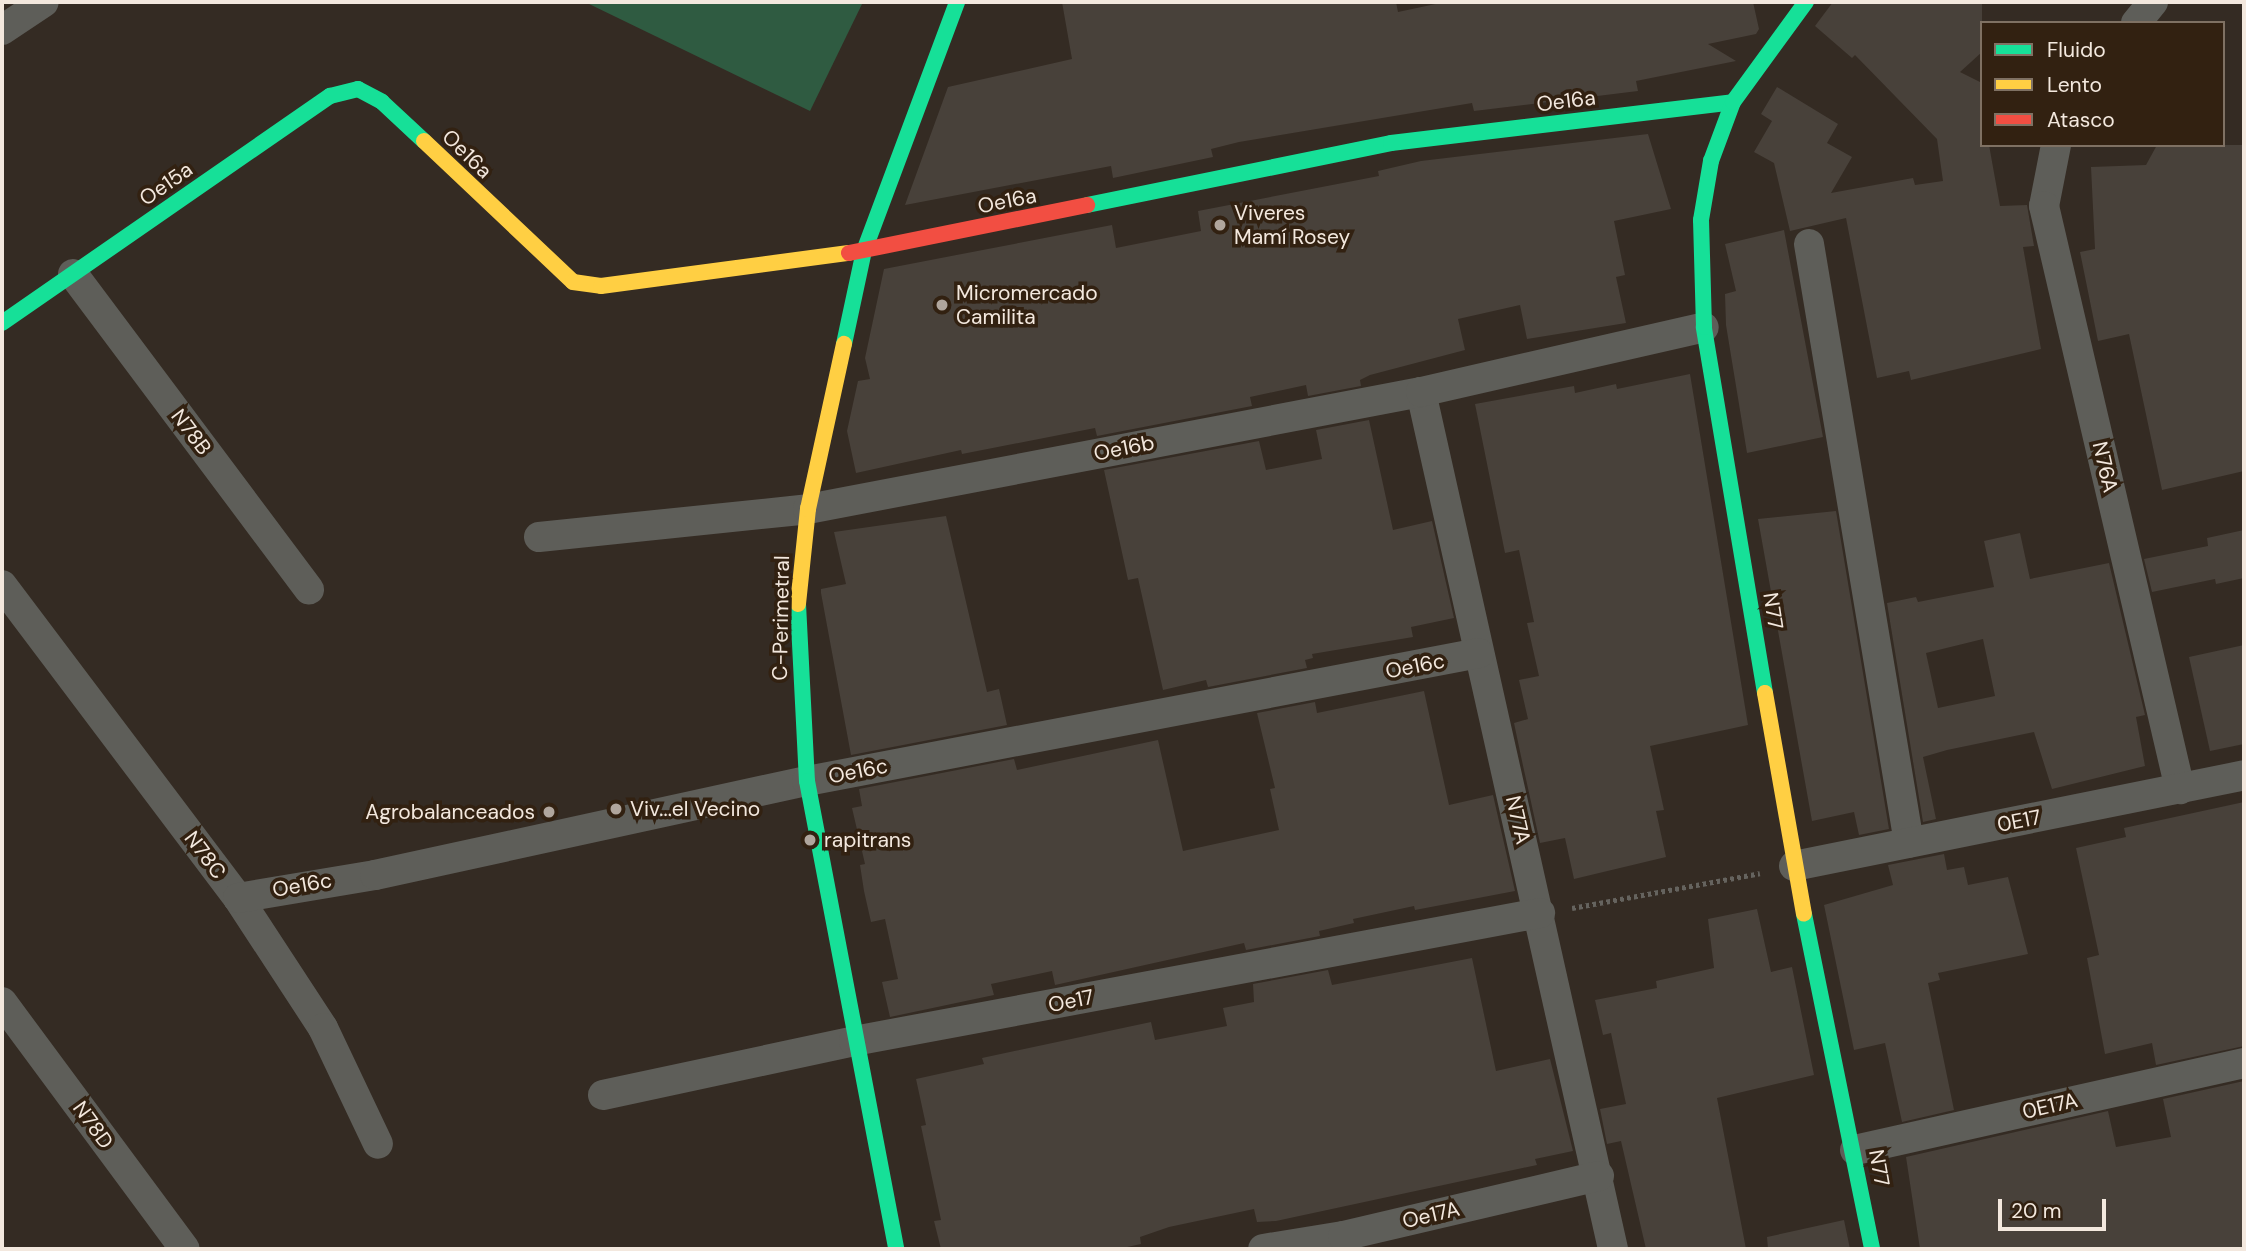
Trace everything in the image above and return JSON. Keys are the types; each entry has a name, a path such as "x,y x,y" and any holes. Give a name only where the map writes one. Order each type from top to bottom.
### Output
{"street":[{"path":"2,30 44,2"},
{"name":"C-Perimetral","path":"896,1249 854,1041 807,781 798,600 808,509 864,251 957,2"},
{"name":"N77","path":"1806,2 1733,102 1710,161 1701,220 1704,327 1794,866 1855,1150 1872,1249"},
{"path":"2138,21 2153,2"},
{"name":"Oe16a","path":"358,89 382,102 573,282 601,286 864,251 1391,143 1733,102"},
{"name":"Oe15a","path":"2,323 330,96 358,89"},
{"name":"N76A","path":"2056,147 2044,206 2180,789"},
{"path":"1809,244 1909,843"},
{"name":"N78B","path":"73,274 309,589"},
{"name":"Oe16b","path":"539,537 808,509 1421,392 1704,327"},
{"name":"N77A","path":"1421,392 1540,913 1613,1249"},
{"name":"N78C","path":"2,585 237,898 323,1028 378,1144"},
{"name":"Oe16c","path":"237,898 375,875 807,781 1479,653"},
{"name":"0E17","path":"1794,866 2244,775"},
{"name":"Oe17","path":"603,1095 854,1041 1540,913"},
{"name":"N78D","path":"2,1002 184,1249"},
{"name":"0E17A","path":"1855,1150 2244,1063"},
{"name":"Oe17A","path":"1263,1249 1344,1243 1599,1177"}],"path":[{"path":"1540,913 1794,866"}],"green space":[{"path":"585,2 863,2 810,111"}],"building":[{"path":"1062,2 1396,2 1398,12 1445,2 1753,2 1759,29 1756,34 1708,44 1736,61 1636,81 1638,91 1474,111 1472,103 1239,142 1211,149 1213,157 1113,178 1111,166 905,205 948,87 1072,59"},
{"path":"1833,2 1982,2 1980,54 1960,72 1980,82 1980,147 1989,147 2000,206 2027,205 2034,246 2023,247 2041,349 1911,380 1909,371 1877,378 1846,218 1790,231 1774,163 1754,152 1772,121 1761,114 1777,87 1838,124 1827,143 1852,157 1831,193 1913,178 1915,185 1943,181 1937,139 1855,55 1852,58 1815,26"},
{"path":"1648,134 1671,209 1614,221 1625,275 1616,277 1626,323 1527,339 1520,305 1458,319 1465,350 1370,375 1360,380 1361,386 1308,396 1306,385 1250,397 1252,406 1097,436 1095,428 962,454 961,450 856,473 847,431 858,381 870,379 865,358 884,269 1112,225 1116,248 1201,231 1198,211 1379,176 1378,171 1421,161"},
{"path":"2244,145 2244,471 2162,490 2129,334 2098,341 2080,252 2095,249 2091,167 2146,165 2156,147"},
{"path":"1784,230 1823,437 1747,453 1726,325 1725,294 1736,291 1725,244"},
{"path":"1690,374 1748,725 1650,746 1664,810 1656,811 1666,857 1574,879 1565,838 1540,843 1514,723 1528,719 1519,680 1539,676 1527,623 1534,622 1519,550 1505,553 1475,404 1574,386 1575,393 1616,384 1617,389"},
{"path":"1369,420 1393,530 1432,521 1454,618 1411,627 1413,637 1312,654 1313,658 1305,660 1307,668 1208,687 1206,680 1163,690 1138,578 1128,580 1104,470 1259,441 1266,470 1322,459 1316,430"},
{"path":"1836,511 1889,829 1859,835 1854,812 1812,821 1758,519"},
{"path":"946,516 987,692 999,689 1007,725 851,755 821,593 821,589 846,584 834,532"},
{"path":"2244,530 2244,578 2216,584 2215,579 2152,592 2144,559 2208,546 2207,538"},
{"path":"2020,533 2030,579 2109,563 2145,715 2136,717 2145,766 2052,789 2034,732 1947,750 1923,757 1936,819 1923,822 1887,603 1916,597 1918,602 1994,587 1984,541","holes":["1983,639 1995,696 1938,708 1926,653"]},
{"path":"2244,645 2244,744 2210,751 2189,657"},
{"path":"1424,691 1449,805 1493,795 1515,891 1415,910 1414,906 1353,919 1354,923 1319,931 1320,936 1246,950 1244,943 1055,985 1052,971 991,984 994,995 890,1017 882,982 898,979 885,919 871,922 864,891 860,865 865,864 852,808 862,806 859,789 1014,759 1017,770 1158,740 1183,851 1279,830 1270,789 1275,788 1257,713 1315,702 1317,713"},
{"path":"2244,802 2244,1046 2156,1065 2152,1043 2105,1054 2087,958 2099,955 2076,848 2126,837 2124,828"},
{"path":"1944,854 1947,870 1964,867 1968,885 2008,877 2028,954 1938,973 1940,980 1928,983 1954,1110 1902,1122 1885,1043 1854,1050 1824,905 1893,885 1888,865"},
{"path":"1757,909 1771,972 1792,967 1814,1075 1717,1098 1746,1249 1646,1249 1621,1141 1607,1144 1600,1109 1626,1104 1611,1033 1603,1035 1595,1000 1657,988 1656,981 1714,968 1708,919"},
{"path":"1472,958 1496,1071 1550,1059 1573,1151 1535,1159 1537,1165 1276,1221 1257,1222 1254,1209 1169,1227 1140,1237 1141,1244 1118,1249 941,1249 934,1221 941,1220 921,1126 926,1125 916,1079 984,1064 982,1058 1151,1022 1155,1040 1227,1026 1223,1008 1254,1002 1253,984 1328,970 1332,985"},
{"path":"2244,1081 2244,1249 1920,1249 1906,1157 2108,1111 2116,1147 2171,1137 2163,1099"},
{"path":"1844,1220 1850,1249 1768,1249 1767,1237"}],"traffic: fast":[{"path":"844,344 864,251 957,2"},
{"path":"1765,693 1704,327 1701,220 1711,161 1733,102 1806,2"},
{"path":"2,323 330,96 358,89 382,102 424,141"},
{"path":"1087,205 1391,143 1733,102"},
{"path":"798,604 807,781 896,1249"},
{"path":"1804,914 1872,1249"}],"traffic: slow":[{"path":"424,141 573,282 601,286 849,253"},
{"path":"798,604 808,509 844,344"},
{"path":"1765,693 1804,914"}],"traffic: jam":[{"path":"849,253 1087,205"}],"place":[{"name":"Viveres Mamí Rosey","path":"1220,225"},
{"name":"Micromercado Camilita","path":"942,305"},
{"name":"Viv...el Vecino","path":"616,809"},
{"name":"Agrobalanceados","path":"549,812"},
{"name":"rapitrans","path":"810,840"}]}
